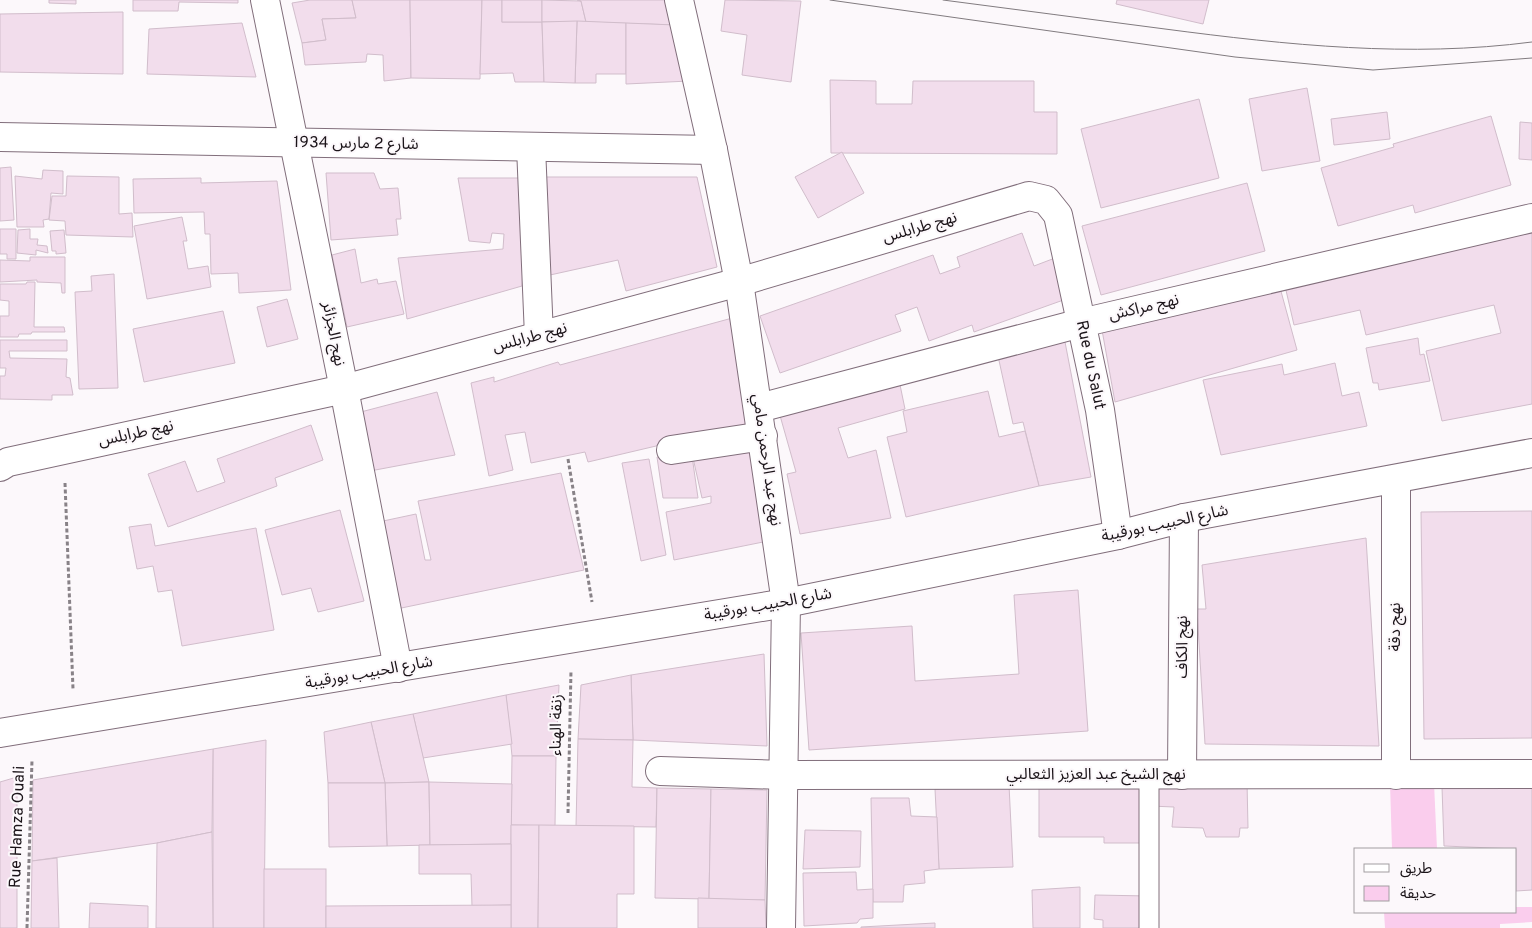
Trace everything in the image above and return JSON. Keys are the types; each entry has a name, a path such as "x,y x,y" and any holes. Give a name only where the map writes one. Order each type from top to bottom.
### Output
{"street":[{"name":"نهج الجزائر","path":"264,0 344,389 398,668"},
{"name":"نهج عبد الرحمن مامي","path":"678,0 713,150 739,282 759,408 786,603 781,928"},
{"name":"شارع 2 مارس 1934","path":"0,137 713,150"},
{"path":"531,147 539,336"},
{"name":"نهج طرابلس","path":"3,463 344,389 739,282 1029,196 1046,200"},
{"name":"Rue du Salut","path":"1046,200 1058,215 1100,410 1118,535"},
{"name":"نهج مراكش","path":"759,408 1081,323 1532,218"},
{"path":"671,450 763,436"},
{"name":"شارع الحبيب بورقيبة","path":"0,734 74,720 786,603 1118,535 1184,518 1396,480 1532,453"},
{"name":"نهج دقة","path":"1396,480 1396,775"},
{"name":"نهج الكاف","path":"1182,775 1184,518"},
{"name":"نهج الشيخ عبد العزيز الثعالبي","path":"660,771 783,775 1532,774"}],"lane":[{"path":"1149,775 1150,928"}],"path":[{"path":"63,450 74,720"},
{"name":"زنقة الهناء","path":"568,459 585,635 568,813"},
{"name":"Rue Hamza Ouali","path":"27,928 33,727"}],"green space":[{"path":"1390,783 1434,783 1437,848 1392,848"},
{"path":"1517,907 1532,907 1532,922 1500,924 1500,928 1385,928 1384,913 1517,913"}],"building":[{"path":"49,0 76,0 76,4 49,3"},
{"path":"133,0 238,0 238,3 179,2 178,11 133,11"},
{"path":"310,0 352,0 356,18 322,19 326,40 302,43 292,3"},
{"path":"352,0 410,0 411,78 384,81 383,55 367,54 366,62 305,65 302,43 326,40 322,19 356,18"},
{"path":"410,0 482,0 480,79 411,78"},
{"path":"482,0 502,0 502,22 542,22 544,82 515,82 513,73 480,74"},
{"path":"502,0 542,0 542,22 502,22"},
{"path":"542,0 581,1 586,22 542,22"},
{"path":"577,0 668,0 675,25 586,22 581,1"},
{"path":"725,0 801,1 791,82 742,75 747,35 721,31"},
{"path":"1117,0 1209,0 1203,24 1116,4"},
{"path":"123,12 123,74 0,72 0,14"},
{"path":"577,21 626,23 626,74 596,74 596,83 575,83"},
{"path":"577,21 575,83 544,82 542,22"},
{"path":"242,23 256,77 147,74 149,29"},
{"path":"626,23 675,25 689,81 626,84"},
{"path":"830,80 876,81 876,104 912,104 913,81 1034,81 1034,112 1057,112 1057,154 831,153"},
{"path":"1307,88 1320,161 1262,171 1249,99"},
{"path":"1199,99 1219,178 1101,208 1081,129"},
{"path":"1387,112 1390,139 1334,145 1331,119"},
{"path":"1491,116 1511,185 1415,213 1413,205 1338,226 1321,168 1394,147 1393,144"},
{"path":"1520,122 1532,123 1532,160 1519,159"},
{"path":"842,152 864,193 818,218 795,177"},
{"path":"11,167 14,220 0,221 0,168"},
{"path":"43,170 63,171 63,194 51,193 49,219 43,220 44,227 17,227 15,176 42,179"},
{"path":"326,173 374,173 380,189 398,188 401,219 396,219 398,235 331,240"},
{"path":"67,176 119,177 119,214 132,213 133,237 66,235 65,221 49,220 52,196 66,196"},
{"path":"538,177 697,177 717,267 626,291 618,260 541,277"},
{"path":"201,178 201,183 277,181 291,290 239,293 238,273 211,274 210,234 205,234 204,212 134,213 133,179"},
{"path":"458,178 528,178 522,286 407,319 398,258 503,249 504,234 492,233 490,243 469,241"},
{"path":"1247,183 1265,251 1101,295 1082,226"},
{"path":"182,217 187,241 183,241 188,269 208,266 211,287 147,299 134,226"},
{"path":"1532,225 1532,404 1442,421 1426,351 1501,333 1494,305 1366,335 1360,310 1294,325 1285,286"},
{"path":"0,229 16,229 16,259 7,259 7,254 0,254"},
{"path":"30,229 30,239 38,239 37,245 47,246 48,253 36,250 36,255 17,253 18,230"},
{"path":"64,230 66,253 56,254 56,251 52,251 50,231"},
{"path":"1022,233 1034,266 1055,258 1069,298 974,332 972,325 929,341 917,307 895,315 901,331 780,373 760,316 933,255 940,274 960,267 957,257"},
{"path":"355,249 361,283 377,279 378,284 396,281 404,314 347,327 332,255"},
{"path":"30,257 65,257 65,293 62,293 61,283 37,282 37,280 0,282 0,260 30,261"},
{"path":"114,274 118,388 79,389 75,292 92,291 91,276"},
{"path":"27,282 35,282 34,327 64,327 65,332 32,332 31,334 19,334 18,337 0,337 0,316 9,316 9,301 0,300 0,284 26,284"},
{"path":"1279,284 1297,350 1115,402 1102,330"},
{"path":"287,299 298,339 267,347 257,307"},
{"path":"223,311 235,363 144,382 133,329"},
{"path":"736,317 754,423 588,462 585,452 531,463 525,432 505,435 513,470 489,476 471,383 494,377 494,382 558,362 560,365"},
{"path":"1418,338 1420,355 1424,354 1430,381 1379,390 1378,383 1373,383 1366,348"},
{"path":"0,340 67,340 67,351 9,351 10,358 67,359 66,377 70,378 73,395 52,395 52,400 0,399 0,376 5,376 6,368 0,368"},
{"path":"1065,342 1091,477 1039,486 1023,422 1013,424 998,356"},
{"path":"1335,363 1342,396 1359,392 1367,426 1221,455 1203,380 1282,364 1284,375"},
{"path":"899,380 905,409 838,428 848,458 876,450 891,518 800,534 787,474 796,472 779,412"},
{"path":"988,391 999,437 1025,431 1039,486 906,517 887,437 907,432 903,411"},
{"path":"437,392 455,455 370,471 357,413"},
{"path":"311,425 323,460 275,478 277,486 168,527 148,474 185,461 197,492 225,482 217,459"},
{"path":"753,437 773,540 674,560 666,512 711,503 711,496 702,498 691,449"},
{"path":"691,449 698,498 663,498 657,457"},
{"path":"649,459 666,555 641,561 622,463"},
{"path":"561,473 584,570 387,611 369,524 416,514 425,560 431,560 418,501"},
{"path":"340,510 364,601 318,612 311,588 282,595 265,530"},
{"path":"1532,511 1532,738 1424,739 1421,512"},
{"path":"151,524 155,546 256,528 274,630 182,646 172,590 158,592 153,566 137,569 129,527"},
{"path":"1366,538 1379,746 1205,744 1197,609 1206,609 1202,565"},
{"path":"1078,590 1088,731 809,750 801,633 912,626 915,681 1019,674 1014,595"},
{"path":"764,654 767,746 633,740 631,675"},
{"path":"631,675 633,740 578,739 581,685"},
{"path":"559,685 556,756 512,756 506,695"},
{"path":"506,695 512,744 423,758 413,714"},
{"path":"413,714 429,782 385,783 371,722"},
{"path":"371,722 385,783 328,783 324,732"},
{"path":"578,739 633,740 632,787 657,788 656,827 576,826"},
{"path":"266,740 264,928 213,928 213,749"},
{"path":"213,749 212,832 157,843 32,861 33,780"},
{"path":"512,756 556,756 555,826 511,825"},
{"path":"17,777 17,928 0,928 0,782"},
{"path":"1152,778 1247,782 1248,828 1240,828 1239,837 1206,837 1203,828 1172,827 1174,807 1150,806"},
{"path":"429,782 430,845 387,846 385,783"},
{"path":"429,782 512,784 511,844 430,845"},
{"path":"328,783 385,783 387,846 329,847"},
{"path":"1009,785 1013,867 939,869 935,789"},
{"path":"1532,786 1532,890 1517,891 1517,848 1444,846 1442,787"},
{"path":"657,788 711,789 709,899 655,898"},
{"path":"1039,788 1145,788 1146,843 1104,843 1104,837 1039,837"},
{"path":"711,789 767,790 765,900 709,899"},
{"path":"871,798 909,798 911,816 937,817 939,869 924,871 925,883 904,885 903,902 873,902"},
{"path":"511,825 539,825 538,928 511,928"},
{"path":"539,825 634,826 634,894 617,894 617,928 538,928"},
{"path":"805,830 861,831 860,867 803,869"},
{"path":"212,832 213,928 156,928 157,843"},
{"path":"511,844 511,905 472,906 471,874 419,874 419,845"},
{"path":"57,858 59,928 31,928 32,861"},
{"path":"264,869 326,869 326,928 264,928"},
{"path":"856,872 857,890 873,889 873,918 860,919 857,923 804,926 803,873"},
{"path":"1080,887 1080,928 1033,928 1032,890"},
{"path":"1095,895 1149,896 1149,928 1103,928 1103,920 1094,919"},
{"path":"698,898 765,900 766,928 698,928"},
{"path":"90,903 148,906 148,928 89,928"},
{"path":"511,905 511,928 326,928 326,906"},
{"path":"935,923 935,928 861,928 861,927"}],"tram line":[{"path":"830,0 1235,57 1373,70 1532,58"},
{"path":"943,0 1211,35 1348,48 1440,49 1532,42"}]}
